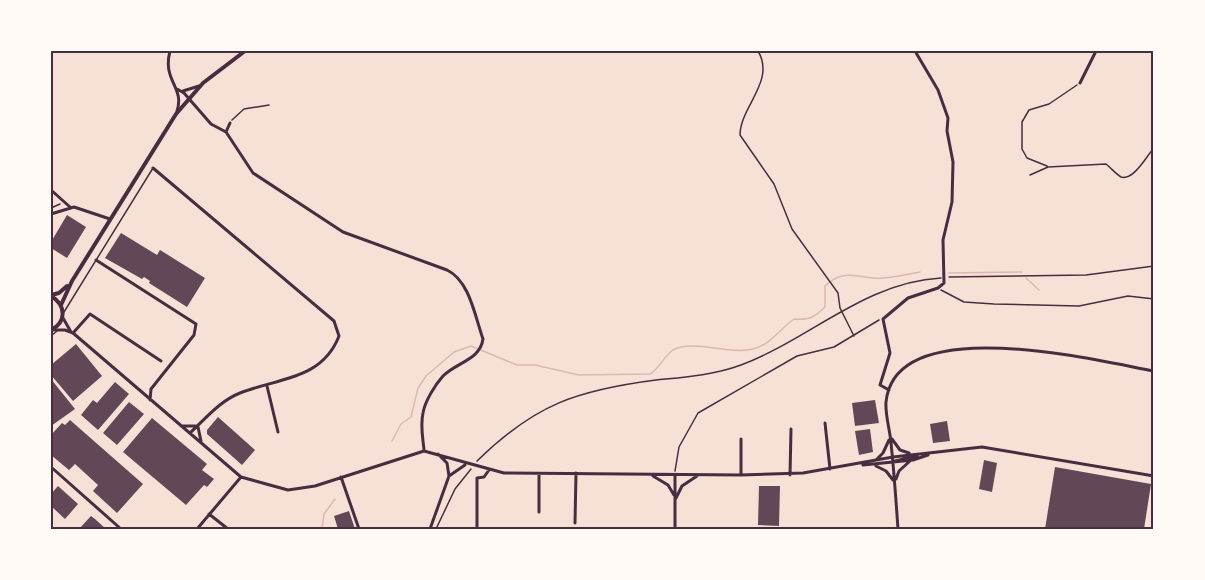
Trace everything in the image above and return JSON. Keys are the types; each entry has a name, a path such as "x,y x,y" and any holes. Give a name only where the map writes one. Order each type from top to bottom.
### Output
{"street":[{"path":"170,51 167,72 177,88 211,124 226,132 253,173 343,232 456,275 471,305 483,339 482,345 478,353 443,376 425,405 422,426 424,450"},
{"path":"245,51 204,83 176,114 72,281 61,305 63,315 73,333 241,477 288,490 315,486 424,450 466,464 504,473 675,475 790,475 859,464 913,460 934,453"},
{"path":"889,390 880,385 890,353 883,319 908,298 938,288 946,277 943,240 952,202 953,162 947,131 948,118 938,90 915,51"},
{"path":"1080,83 1096,51"},
{"path":"180,92 204,83"},
{"path":"176,114 180,103 180,92"},
{"path":"226,132 230,123"},
{"path":"153,168 334,321 338,327 337,343 311,370 267,386 239,393 225,401 190,433"},
{"path":"51,190 69,207"},
{"path":"51,214 69,207 110,219"},
{"path":"96,260 196,324 194,335 151,389 150,400"},
{"path":"61,305 51,296 63,291 72,281"},
{"path":"73,333 90,314 161,361"},
{"path":"52,331 63,315"},
{"path":"52,331 73,333"},
{"path":"898,529 891,436 886,403 889,390 902,368 912,361 926,356 967,349 1027,350 1154,371"},
{"path":"267,386 278,432"},
{"path":"140,391 151,389"},
{"path":"825,423 830,469"},
{"path":"182,426 198,426"},
{"path":"198,426 202,443"},
{"path":"790,475 791,429"},
{"path":"891,436 900,450 914,454"},
{"path":"874,463 883,453 891,436"},
{"path":"741,439 741,475"},
{"path":"865,465 893,457 982,447 1154,476"},
{"path":"430,529 449,476 447,463 437,453"},
{"path":"893,462 923,454"},
{"path":"859,464 889,461 893,457"},
{"path":"894,484 899,471 913,460"},
{"path":"874,463 886,471 894,484"},
{"path":"449,476 466,464"},
{"path":"51,467 121,529"},
{"path":"477,529 477,478 484,477 489,470"},
{"path":"575,523 576,473"},
{"path":"539,474 539,512"},
{"path":"648,474 668,485 675,500"},
{"path":"675,475 675,529"},
{"path":"675,500 682,486 700,475"},
{"path":"197,529 241,477"},
{"path":"341,477 359,529"},
{"path":"209,513 228,529"}],"lane":[{"path":"63,315 153,168"},
{"path":"51,336 59,330"}],"path":[{"path":"758,51 760,55"},
{"path":"762,51 759,91 744,117 740,135 774,184 792,229 838,293 842,312 854,336"},
{"path":"1048,167 1027,158 1022,149 1022,122 1029,110 1049,104 1080,83"},
{"path":"230,123 240,110 269,105"},
{"path":"1030,175 1048,167 1106,164 1120,177 1126,177 1137,169 1154,148"},
{"path":"51,208 66,202"},
{"path":"477,461 503,435 540,410 579,394 611,387 718,373 735,367 881,290 921,279 1086,275 1154,266"},
{"path":"938,288 964,302 994,304 1079,306 1115,297 1154,299"},
{"path":"675,475 679,447 698,413 797,356 834,346 883,319"},
{"path":"436,529 446,505 468,473"}],"building":[{"path":"67,215 86,227 67,258 51,248 51,242"},
{"path":"121,233 157,255 160,250 205,278 187,307 149,283 150,281 144,277 142,279 105,258"},
{"path":"76,344 102,376 73,401 51,375 51,365"},
{"path":"51,379 75,409 51,426"},
{"path":"115,382 129,394 98,430 81,415 93,400 97,403"},
{"path":"875,400 879,423 855,426 852,403"},
{"path":"129,402 144,414 117,445 103,433"},
{"path":"218,417 255,450 242,465 207,434 207,430"},
{"path":"152,418 207,464 202,470 214,479 207,487 204,485 186,505 123,452"},
{"path":"70,420 143,484 117,513 93,491 98,485 75,464 69,470 51,455 51,435 62,423 65,425"},
{"path":"947,421 950,441 933,443 930,424"},
{"path":"870,429 873,452 859,455 855,431"},
{"path":"984,460 997,463 992,492 979,489"},
{"path":"1055,467 1151,484 1144,529 1045,529"},
{"path":"58,486 78,504 65,519 51,506 51,494"},
{"path":"759,486 780,486 779,526 758,525"},
{"path":"349,511 355,529 338,529 334,516"},
{"path":"91,516 95,519 106,529 79,529"}],"waterway":[{"path":"392,441 401,424 411,417 418,388 426,376 454,352 471,346 517,365 535,365 579,375 650,374 673,350 681,347 701,346 733,350 759,347 794,319 811,318 821,311 825,307 825,286 842,276 884,278 920,272"},
{"path":"949,273 1022,272"},
{"path":"1026,278 1039,290"},
{"path":"322,529 324,514 335,499"}]}
